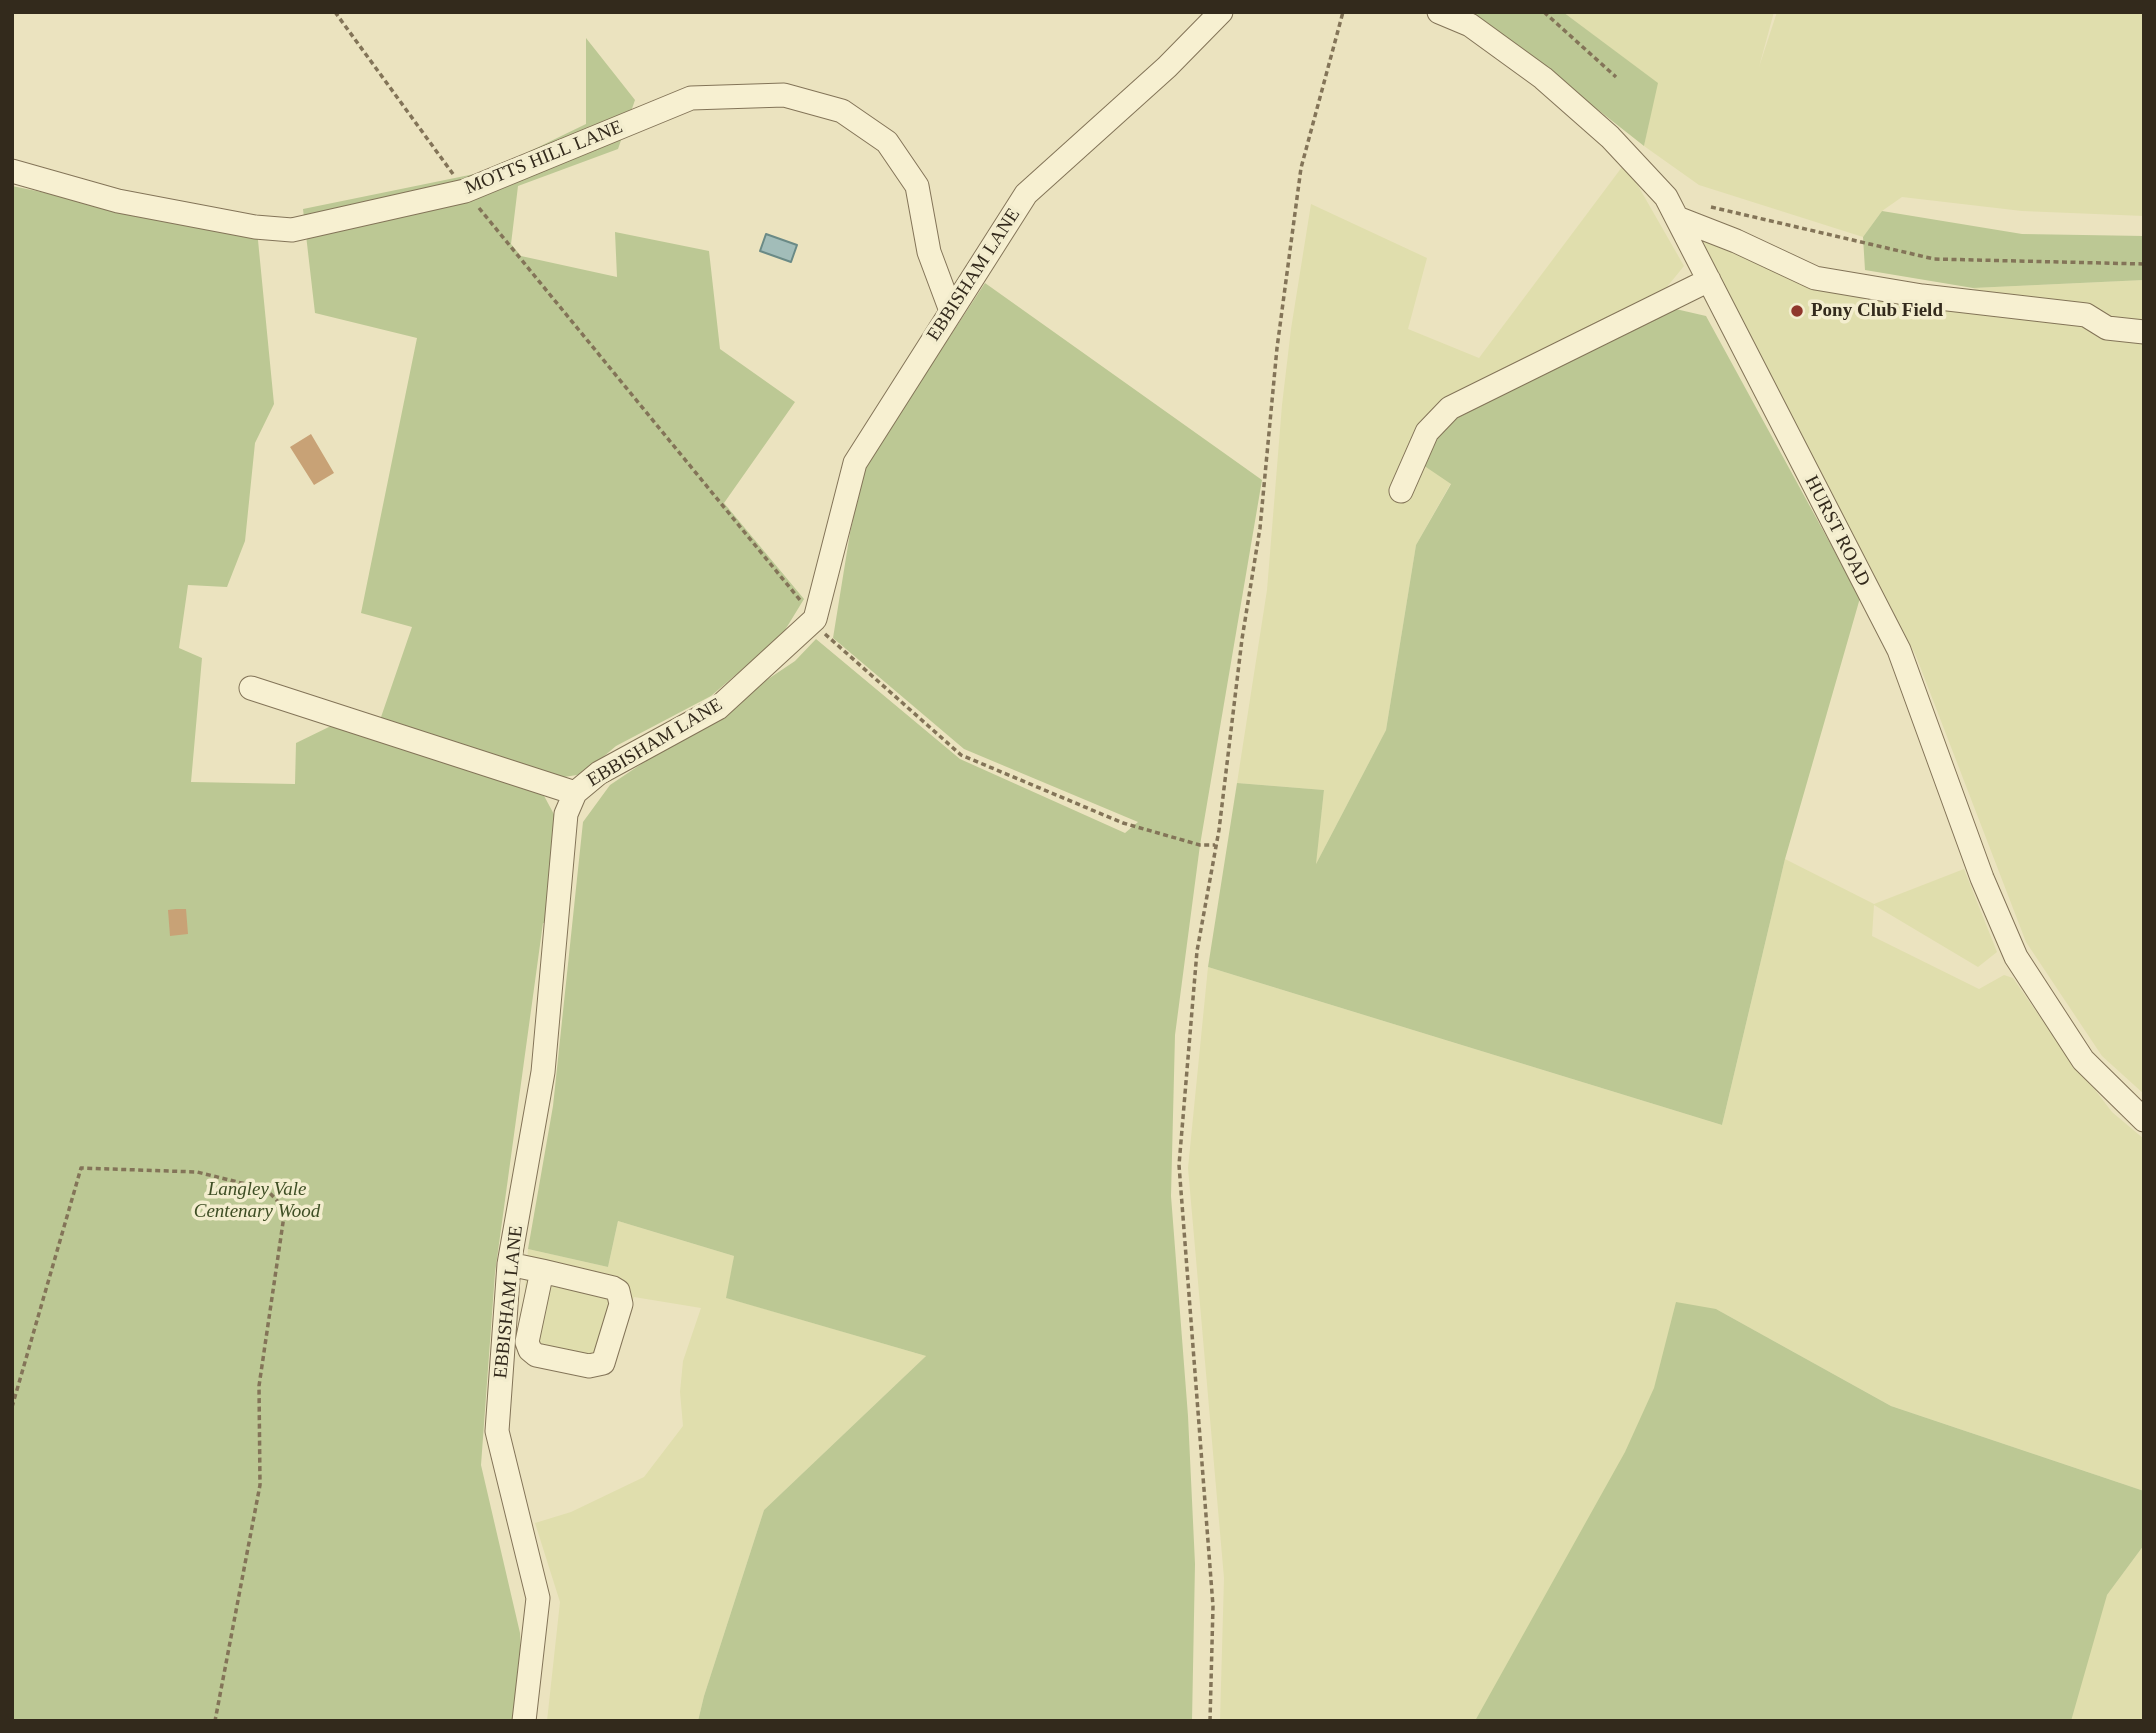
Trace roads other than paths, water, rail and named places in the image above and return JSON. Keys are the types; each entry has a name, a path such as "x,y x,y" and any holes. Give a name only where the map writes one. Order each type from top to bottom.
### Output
{"street":[{"name":"EBBISHAM LANE","path":"524,1721 538,1598 497,1430 509,1264 543,1072 566,814 575,793 599,773 718,708 816,619 855,463 1026,194 1167,66 1221,12"},
{"name":"HURST ROAD","path":"1439,12 1470,24 1543,78 1610,137 1666,197 1899,650 1982,877 2016,957 2083,1060 2144,1119"},
{"name":"MOTTS HILL LANE","path":"12,171 118,201 255,227 292,230 465,191 691,98 783,95 842,111 887,142 916,186 929,252 951,311"},
{"path":"1677,218 1736,241 1815,278 1922,296 2087,315 2106,328 2144,332"},
{"path":"1401,491 1427,432 1450,408 1709,280"},
{"path":"251,688 575,793"},
{"path":"509,1264 542,1271 613,1288 618,1292 621,1304 603,1363 589,1366 536,1354 530,1350 527,1342 542,1271"}],"water":[{"path":"766,234 797,245 791,262 760,251"}],"place":[{"name":"Pony Club Field","path":"1797,311"}],"park label":[{"name":"Langley Vale Centenary Wood","path":"257,1201"}]}
